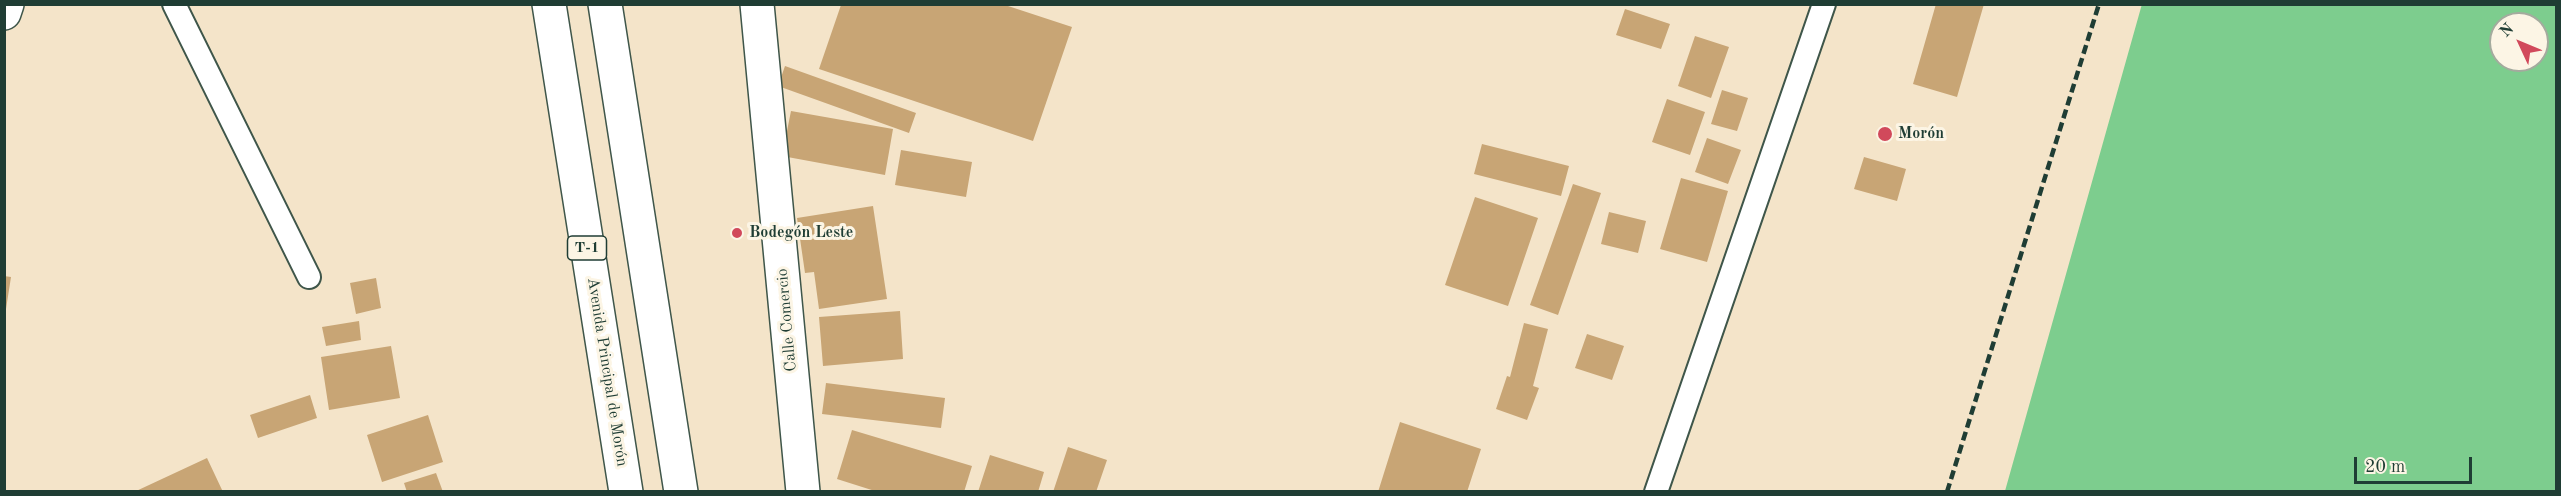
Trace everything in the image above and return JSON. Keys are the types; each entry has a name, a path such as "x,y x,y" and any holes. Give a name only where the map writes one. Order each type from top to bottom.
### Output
{"main road":[{"path":"4,13 7,4"},
{"name":"Avenida Principal de Morón","path":"549,4 626,492"},
{"path":"605,4 681,492"},
{"name":"Calle Comercio","path":"757,4 803,492"}],"lane":[{"path":"174,4 309,277"},
{"path":"1656,492 1824,4"}],"green space":[{"path":"2142,4 2556,5 2556,491 2005,491"}],"building":[{"path":"1936,4 1984,4 1957,97 1913,84"},
{"path":"841,5 1005,5 1072,27 1033,141 819,69"},
{"path":"1625,9 1670,24 1661,49 1616,35"},
{"path":"1695,36 1729,47 1711,98 1678,86"},
{"path":"785,66 916,113 909,133 778,86"},
{"path":"1722,90 1748,98 1737,131 1711,124"},
{"path":"1667,99 1705,112 1690,155 1652,142"},
{"path":"791,111 893,129 885,175 782,156"},
{"path":"1707,138 1741,150 1728,184 1695,172"},
{"path":"1482,144 1569,166 1561,196 1474,174"},
{"path":"901,150 972,162 966,197 895,185"},
{"path":"1864,157 1906,169 1897,201 1854,189"},
{"path":"1681,178 1728,191 1707,262 1660,249"},
{"path":"1573,184 1601,193 1558,315 1530,305"},
{"path":"1475,197 1538,218 1508,306 1445,285"},
{"path":"873,206 887,299 819,309 814,272 805,273 797,218"},
{"path":"1609,212 1646,221 1638,253 1601,244"},
{"path":"4,276 11,277 6,309 4,309"},
{"path":"376,278 381,308 356,314 350,283"},
{"path":"900,311 903,359 823,366 819,317"},
{"path":"359,321 361,340 326,346 322,327"},
{"path":"1524,323 1548,329 1533,386 1539,388 1527,420 1496,409 1507,376 1510,377"},
{"path":"1587,334 1624,346 1612,380 1575,368"},
{"path":"391,346 400,398 329,410 321,357"},
{"path":"826,383 945,398 941,428 822,414"},
{"path":"310,395 317,418 258,438 250,415"},
{"path":"428,415 443,462 382,482 367,435"},
{"path":"1400,422 1481,449 1467,492 1378,492"},
{"path":"852,430 972,466 964,492 878,492 837,479"},
{"path":"1068,447 1107,460 1096,492 1053,492"},
{"path":"990,455 1044,472 1038,492 978,492"},
{"path":"207,458 223,492 134,492"},
{"path":"436,473 443,492 407,492 404,483"}],"railway":[{"path":"1947,492 2099,4"}],"place":[{"name":"Morón","path":"1885,134"},
{"name":"Bodegón Leste","path":"737,233"}]}
